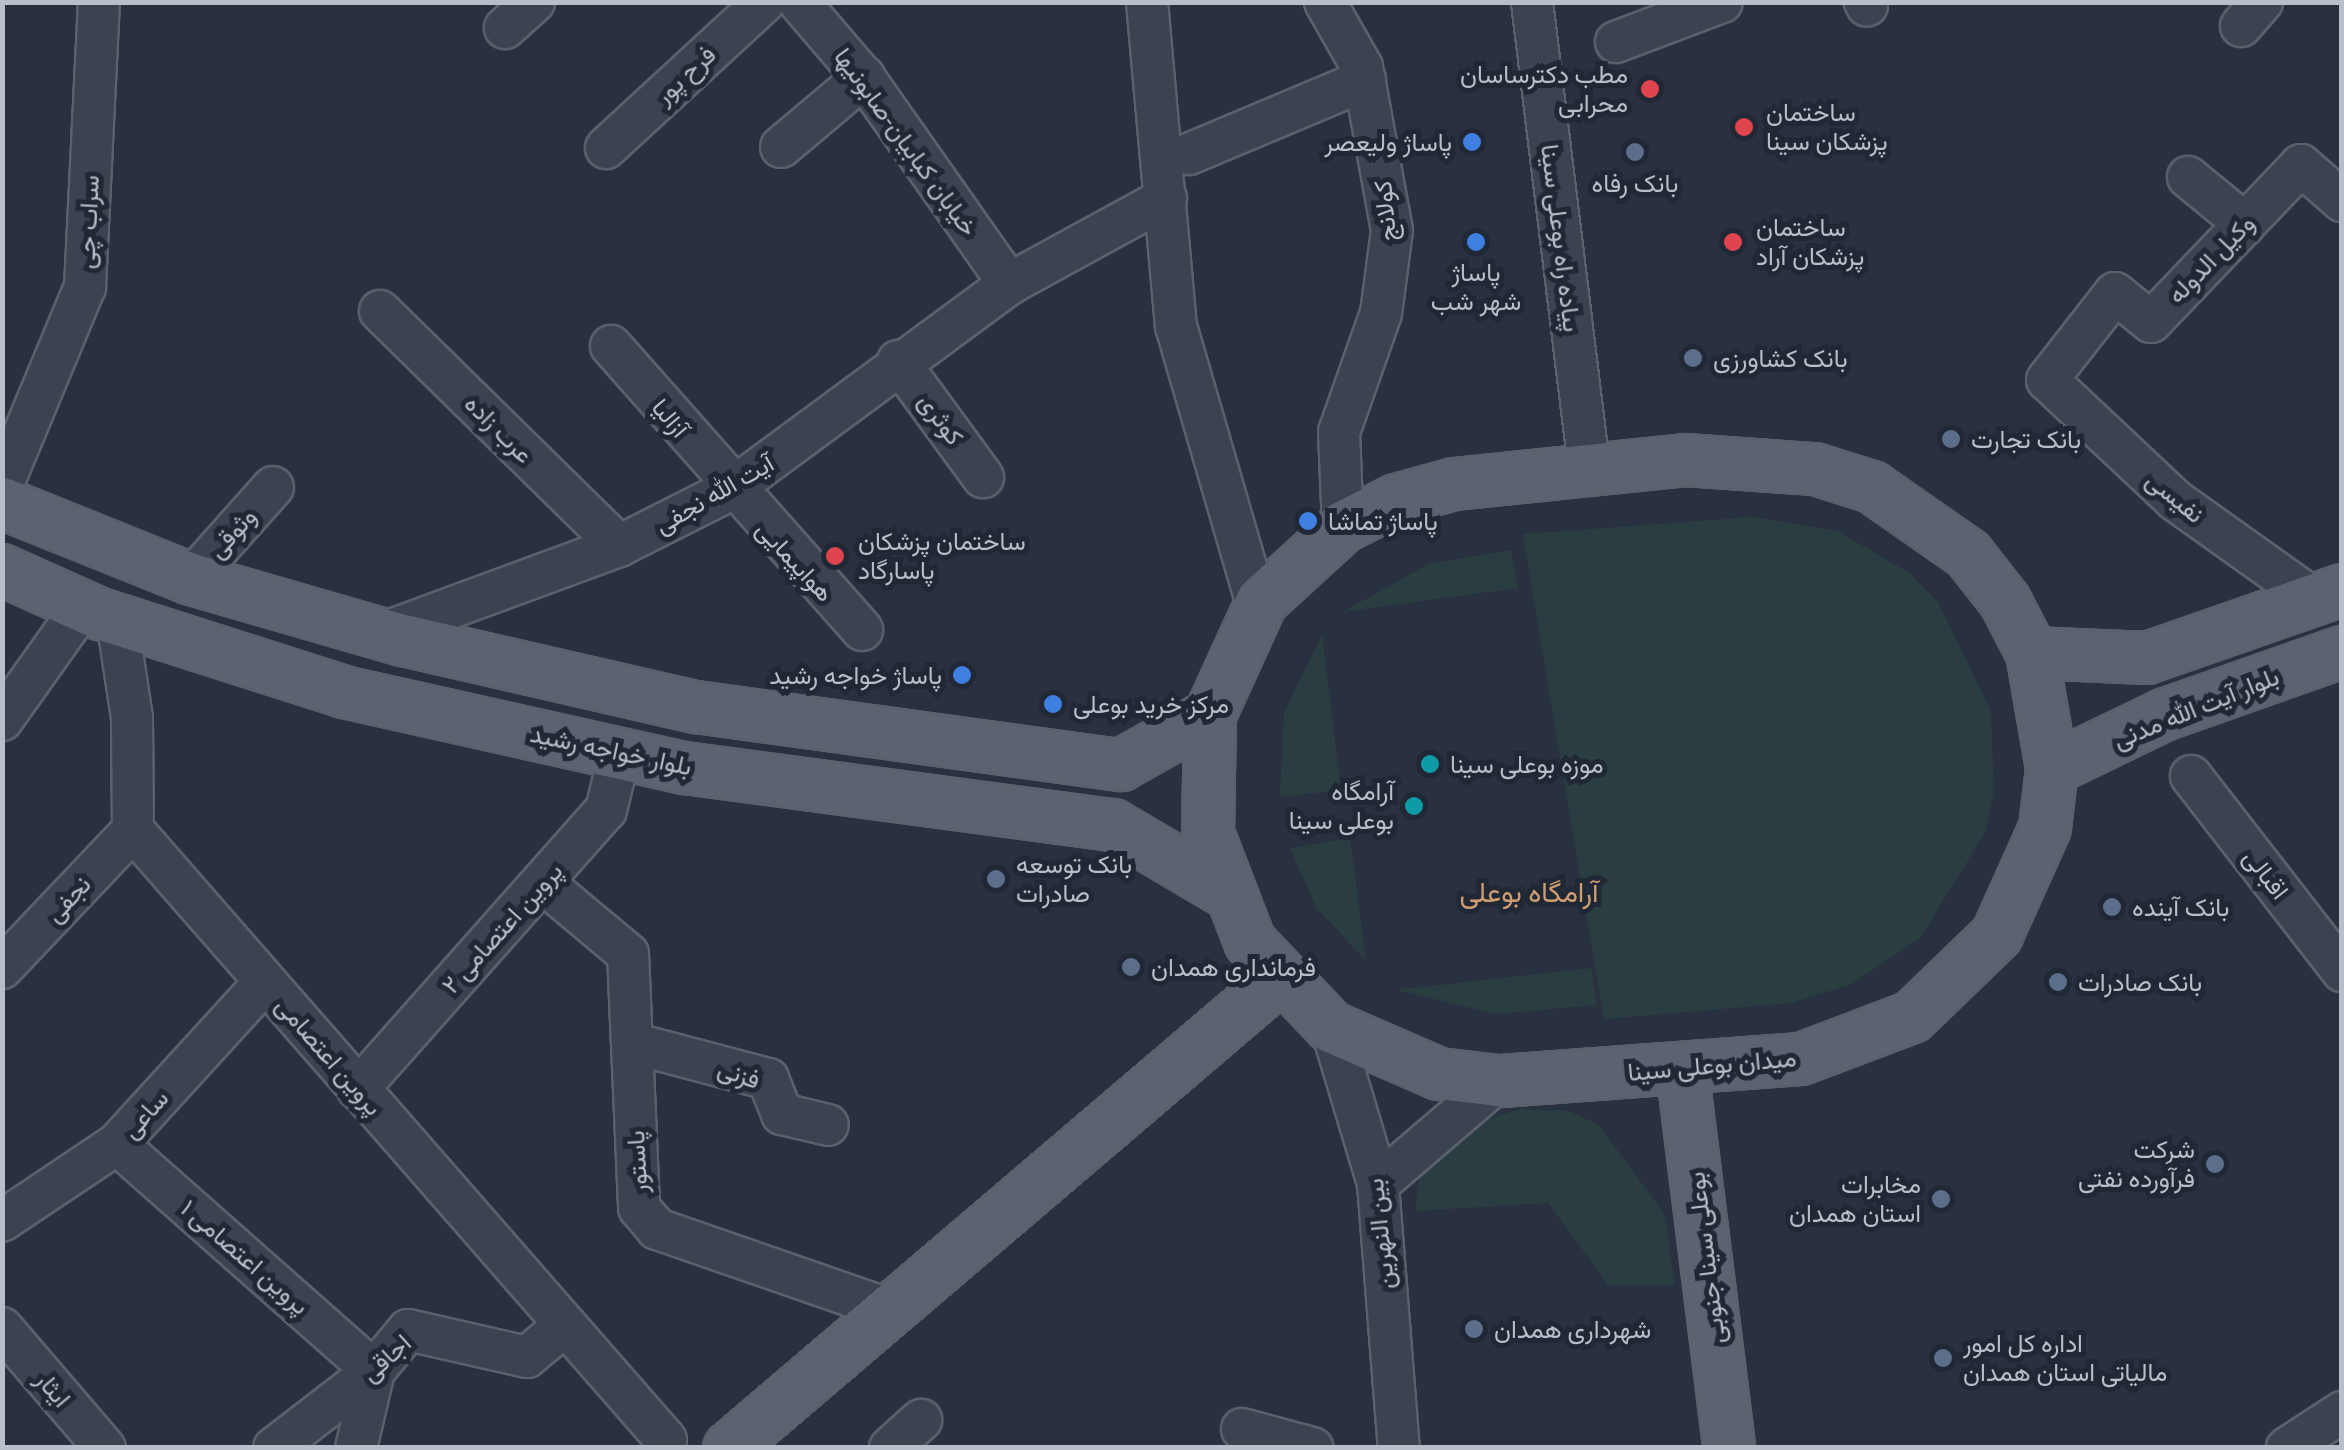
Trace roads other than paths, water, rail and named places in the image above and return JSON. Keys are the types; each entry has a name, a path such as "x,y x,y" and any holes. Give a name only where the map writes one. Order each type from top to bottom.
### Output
{"main road":[{"name":"میدان بوعلی سینا","path":"1757,462 1872,487 1968,554 2032,653 2052,769 2026,884 1958,980 1858,1044 1801,1059 1670,1069 1498,1081 1440,1074 1332,1027 1279,979 1223,890 1203,774 1210,715 1258,608 1343,526 1454,484 1590,474 1757,462"},
{"path":"2,503 190,579 380,634 696,707 1121,765 1210,715"},
{"name":"بلوار خواجه رشید","path":"2,570 100,613 344,692 620,754 1113,826 1223,890"},
{"path":"2032,653 2147,658 2328,595"},
{"name":"بلوار آیت الله مدنی","path":"2052,769 2166,714 2342,652"},
{"path":"865,791 874,732"},
{"path":"729,1448 1279,979"},
{"name":"بوعلی سینا جنوبی","path":"1670,1069 1703,1448"},
{"name":"بوعلی سینا جنوبی","path":"1670,1069 1729,1448"}],"street":[{"name":"سراب چی","path":"7,461 85,287 99,2"},
{"name":"فرح پور","path":"606,148 764,2"},
{"name":"خیابان کبابیان-صابونیها","path":"799,2 864,78 1009,284"},
{"path":"1147,2 1174,172 1176,326 1258,608"},
{"name":"کولانج","path":"1325,2 1366,80 1392,230 1381,313 1339,432 1343,526"},
{"name":"پیاده راه بوعلی سینا","path":"1532,2 1590,474"},
{"path":"1616,42 1722,2"},
{"path":"781,148 864,78"},
{"path":"1174,172 1366,80"},
{"name":"وکیل الدوله","path":"2047,380 2115,293 2151,322 2301,165 2342,201"},
{"name":"آیت الله نجفی","path":"380,634 619,546 730,490 898,361 1174,172"},
{"path":"2188,177 2245,224"},
{"name":"عرب زاده","path":"380,311 619,546"},
{"name":"آزالیا","path":"611,346 730,490"},
{"name":"کوثری","path":"898,361 983,477"},
{"name":"نفیسی","path":"2047,380 2176,500 2328,595"},
{"name":"وثوقی","path":"190,579 273,487"},
{"name":"هواپیمایی","path":"730,490 862,630"},
{"path":"2,720 100,613"},
{"path":"100,613 132,718 133,830"},
{"name":"پروین اعتصامی ۲","path":"358,1089 606,810 620,754"},
{"name":"اقبالی","path":"2190,776 2342,971"},
{"name":"نجفی","path":"8,951 133,830"},
{"name":"پروین اعتصامی","path":"133,830 666,1440"},
{"name":"پاستور","path":"542,882 628,954 639,1208 658,1230 890,1310"},
{"name":"ساعی","path":"2,1221 117,1144 265,982"},
{"name":"بین النهرین","path":"1332,1027 1378,1184 1399,1448"},
{"name":"فزنی","path":"632,1043 768,1079 782,1114 828,1125"},
{"path":"1378,1184 1498,1081"},
{"name":"پروین اعتصامی ۱","path":"117,1144 374,1371"},
{"name":"اجاقی","path":"274,1448 374,1371 408,1330 527,1357 564,1326"},
{"name":"ایثار","path":"2,1328 104,1447"},
{"path":"356,1448 374,1371"},
{"path":"2288,1448 2342,1412"},
{"path":"890,1448 921,1420"},
{"path":"1242,1429 1312,1448"}],"place":[{"name":"مطب دکترساسان محرابی","path":"1650,89"},
{"name":"ساختمان پزشکان سینا","path":"1744,127"},
{"name":"پاساژ ولیعصر","path":"1472,142"},
{"name":"بانک رفاه","path":"1635,152"},
{"name":"پاساژ شهر شب","path":"1476,242"},
{"name":"ساختمان پزشکان آراد","path":"1733,242"},
{"name":"بانک کشاورزی","path":"1693,358"},
{"name":"بانک تجارت","path":"1951,439"},
{"name":"پاساژ تماشا","path":"1308,521"},
{"name":"ساختمان پزشکان پاسارگاد","path":"835,556"},
{"name":"پاساژ خواجه رشید","path":"962,675"},
{"name":"مرکز خرید بوعلی","path":"1053,704"},
{"name":"موزه بوعلی سینا","path":"1430,764"},
{"name":"آرامگاه بوعلی سینا","path":"1414,806"},
{"name":"بانک توسعه صادرات","path":"996,879"},
{"name":"بانک آینده","path":"2112,907"},
{"name":"فرمانداری همدان","path":"1131,967"},
{"name":"بانک صادرات","path":"2058,982"},
{"name":"شرکت فرآورده نفتی","path":"2215,1164"},
{"name":"مخابرات استان همدان","path":"1941,1199"},
{"name":"شهرداری همدان","path":"1474,1329"},
{"name":"اداره کل امور مالیاتی استان همدان","path":"1943,1358"}],"district":[{"name":"آرامگاه بوعلی","path":"1529,892"}]}
